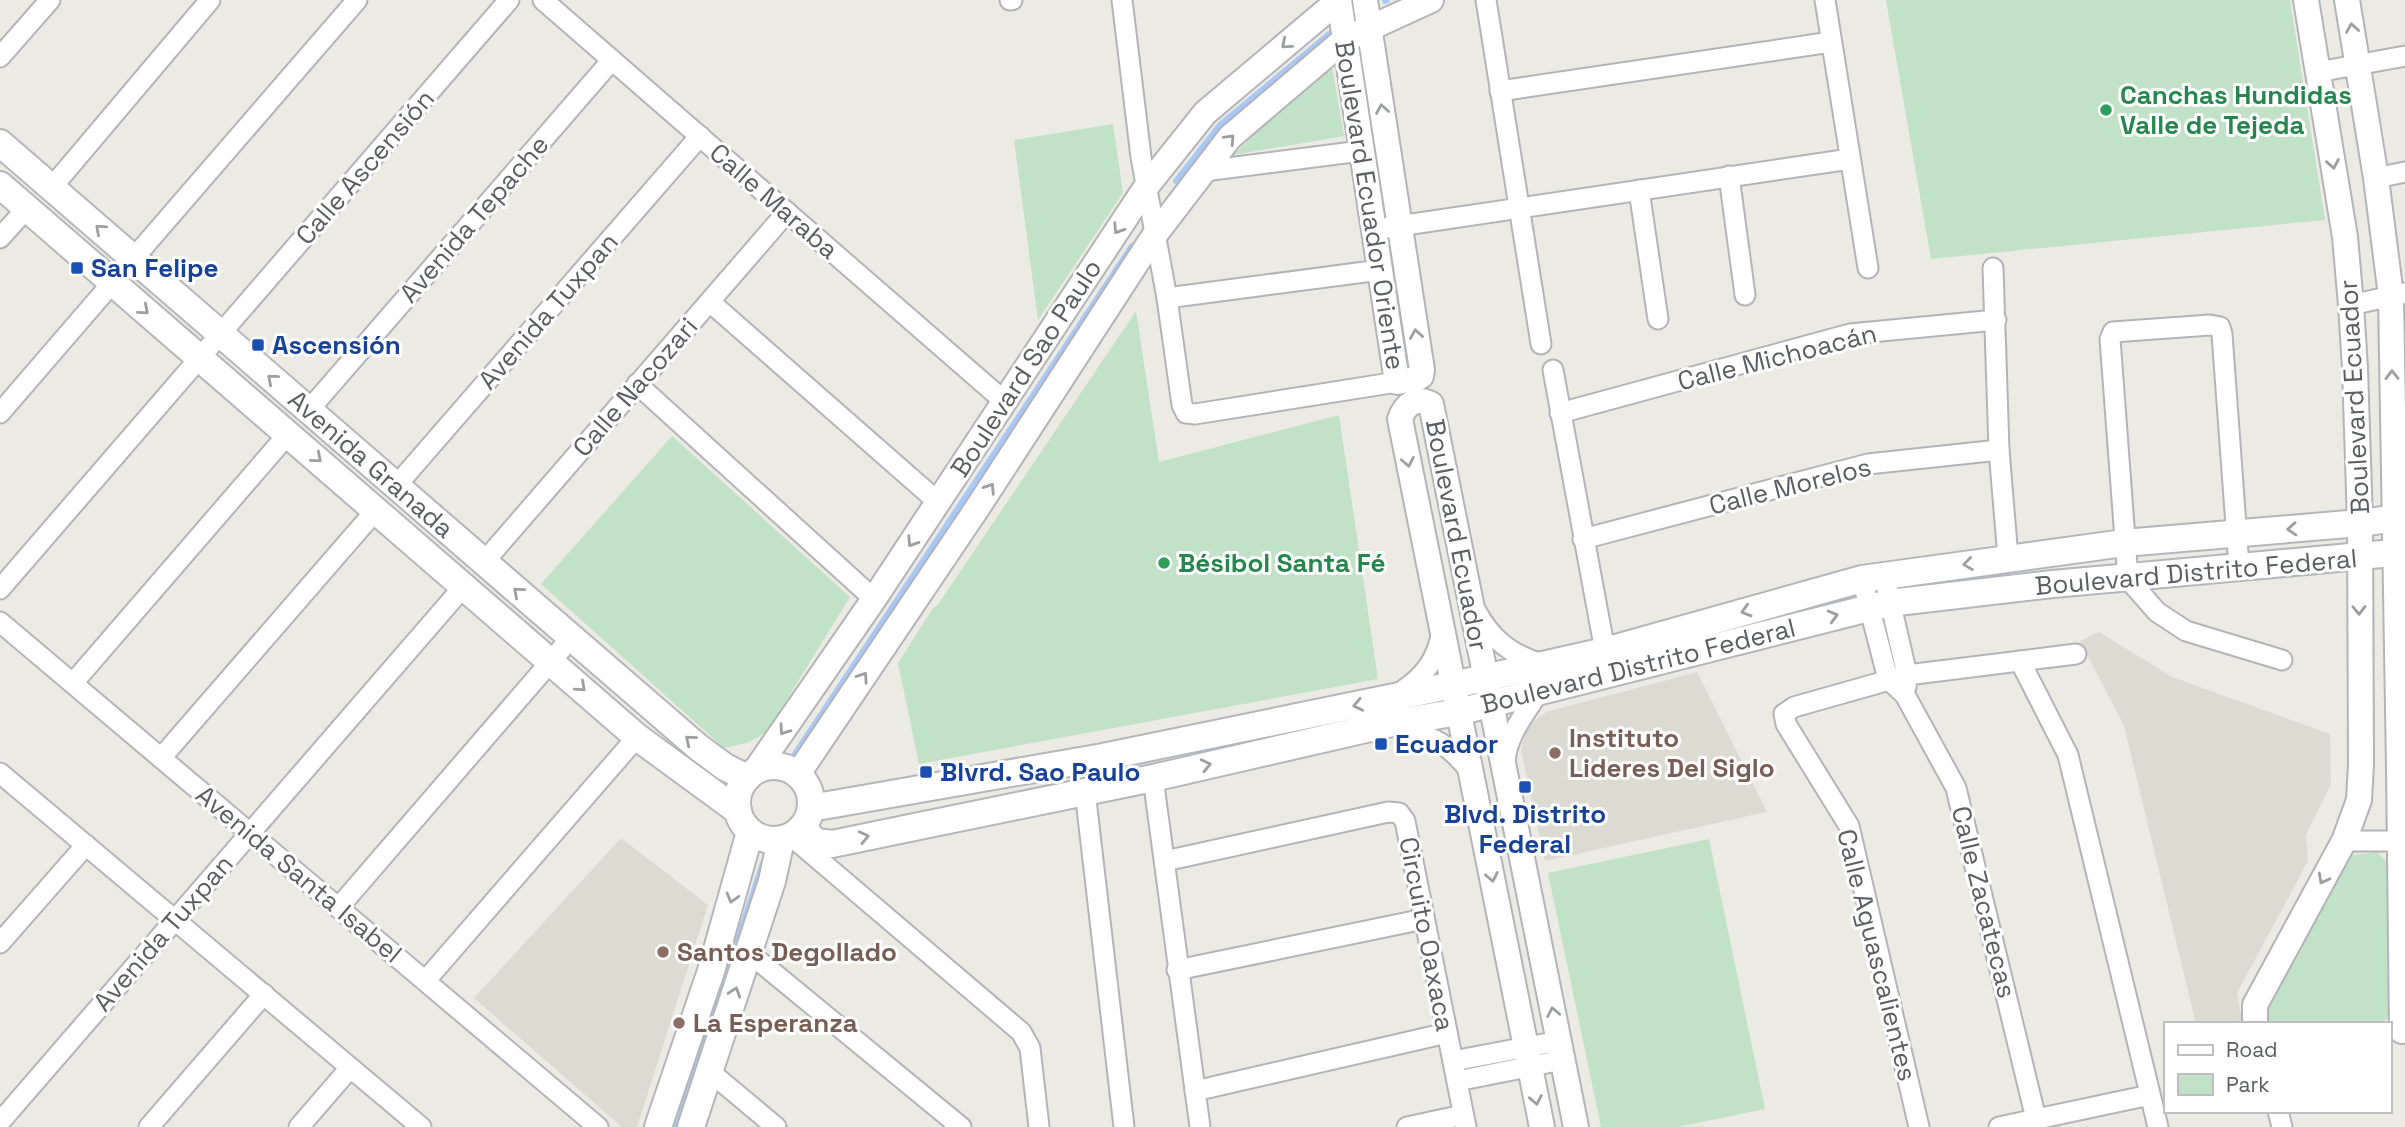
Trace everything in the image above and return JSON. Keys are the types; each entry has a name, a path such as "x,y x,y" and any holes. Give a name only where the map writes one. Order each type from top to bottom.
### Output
{"main road":[{"name":"Avenida Granada","path":"0,143 698,747 725,767 751,774"},
{"name":"Avenida Granada","path":"0,185 637,737 744,822"},
{"name":"Boulevard Distrito Federal","path":"796,828 1103,757 1485,678 1605,650 1873,577 2124,543 2360,523 2400,517"},
{"name":"Boulevard Distrito Federal","path":"796,828 816,842 832,844 1153,778 1388,724 1491,705 1878,605 2053,584 2400,553"},
{"path":"658,1127 711,971 744,822 737,799 740,788 751,774 777,766 788,768 798,774 811,795 772,881 691,1127"},
{"path":"744,822 760,837 796,828"}],"street":[{"path":"0,57 50,0"},
{"path":"52,186 209,0"},
{"path":"133,259 356,0"},
{"name":"Calle Ascensión","path":"0,589 509,0"},
{"name":"Calle Maraba","path":"543,0 1004,401"},
{"path":"1122,0 1146,187 1167,298 1182,405 1186,412 1195,414 1397,382"},
{"name":"Boulevard Sao Paulo","path":"751,774 874,599 1146,187 1205,113 1339,0"},
{"name":"Boulevard Ecuador Oriente","path":"1339,0 1397,382 1416,379 1421,376 1422,370 1365,0"},
{"name":"Boulevard Sao Paulo","path":"798,774 971,518 1154,236 1230,137 1344,40 1430,0"},
{"path":"1486,0 1541,344"},
{"path":"1825,0 1868,268"},
{"name":"Boulevard Ecuador","path":"2255,1022 2255,1005 2344,841 2359,800 2360,788 2360,523 2356,368 2345,237 2305,0"},
{"name":"Boulevard Ecuador","path":"2347,0 2398,295 2399,1032"},
{"path":"1500,91 1831,42"},
{"path":"2318,72 2405,56"},
{"name":"Avenida Tepache","path":"308,411 612,60"},
{"name":"Avenida Tuxpan","path":"396,486 700,136"},
{"path":"1204,171 1362,151"},
{"path":"1374,230 1850,159"},
{"path":"2376,178 2405,172"},
{"path":"1729,176 1745,295"},
{"path":"1639,190 1658,319"},
{"path":"0,238 26,208"},
{"name":"Calle Nacozari","path":"484,562 787,212"},
{"path":"1993,268 1999,450 2008,558"},
{"path":"1167,298 1380,270"},
{"path":"0,413 113,282"},
{"path":"2351,306 2398,295"},
{"path":"710,302 938,502"},
{"name":"Calle Michoacán","path":"1560,413 1850,334 1996,320"},
{"path":"2239,567 2220,327 2210,325 2113,332 2110,339 2128,579 2157,612 2186,631 2282,660"},
{"path":"1553,370 1605,650"},
{"path":"637,384 874,599"},
{"name":"Boulevard Ecuador","path":"1542,1127 1400,419 1403,410 1415,401 1423,400 1431,404 1576,1127"},
{"path":"73,683 288,434"},
{"name":"Calle Morelos","path":"1583,539 1868,464 1999,450"},
{"path":"161,758 376,510"},
{"path":"2051,552 2053,584"},
{"path":"1873,577 1898,677 2076,654"},
{"name":"Avenida Tuxpan","path":"0,1122 464,586"},
{"path":"1470,599 1486,629 1498,640 1517,656 1543,664"},
{"name":"Avenida Santa Isabel","path":"0,622 598,1127"},
{"path":"1392,698 1428,670 1439,647 1442,630"},
{"path":"339,907 571,638"},
{"path":"2020,661 2067,755 2158,1127"},
{"name":"Calle Zacatecas","path":"1898,677 1905,695 1956,788 2036,1119"},
{"name":"Calle Aguascalientes","path":"1898,677 1794,707 1784,714 1786,724 1849,826 1919,1127"},
{"path":"1504,769 1506,750 1514,732 1538,693"},
{"path":"1388,724 1425,734 1446,745 1470,771"},
{"path":"426,981 637,737"},
{"path":"1103,757 1111,786"},
{"path":"0,773 421,1127"},
{"path":"1153,778 1200,1127"},
{"path":"1085,792 1124,1127"},
{"name":"Circuito Oaxaca","path":"1165,861 1388,812 1399,813 1405,821 1465,1121"},
{"path":"796,828 1027,1039 1039,1127"},
{"path":"2344,841 2399,842"},
{"path":"0,943 86,845"},
{"path":"1178,970 1424,919"},
{"path":"748,952 961,1127"},
{"path":"149,1127 264,994"},
{"path":"1195,1091 1447,1033"},
{"path":"1457,1081 1528,1057 1560,1051"},
{"path":"1452,1060 1528,1057"},
{"path":"299,1127 351,1068"},
{"path":"709,1071 776,1127"},
{"path":"1999,1127 2150,1096"},
{"path":"1407,1127 1465,1121"}],"shaded area":[{"path":"2099,632 2172,677 2330,734 2331,785 2306,835 2308,861 2237,993 2242,1020 2196,1022 2124,726 2080,641"},
{"path":"1697,672 1767,812 1545,861 1521,750 1526,727 1546,712"},
{"path":"621,838 708,905 637,1127 622,1127 474,998"}],"green space":[{"name":"Canchas Hundidas Valle de Tejeda","path":"1886,0 2290,0 2325,220 1931,259"},
{"path":"1332,66 1344,136 1233,155 1286,103"},
{"path":"1113,124 1123,193 1038,320 1014,140"},
{"name":"Bésibol Santa Fé","path":"1136,311 1159,462 1339,415 1378,679 919,764 898,663"},
{"path":"672,436 850,597 767,732 747,743 724,748 541,584"},
{"path":"1709,839 1765,1109 1678,1127 1601,1127 1548,873"},
{"path":"2377,852 2388,863 2392,1013 2384,1022 2268,1022 2266,1014 2347,856"}],"waterway":[{"path":"1176,181 1220,125 1334,30"},
{"path":"791,760 1132,246"},
{"path":"676,1127 763,863"}],"place":[{"name":"Canchas Hundidas Valle de Tejeda","path":"2106,110"},
{"name":"San Felipe","path":"77,268"},
{"name":"Ascensión","path":"258,345"},
{"name":"Bésibol Santa Fé","path":"1164,563"},
{"name":"Ecuador","path":"1381,744"},
{"name":"Instituto Lideres Del Siglo","path":"1555,753"},
{"name":"Blvrd. Sao Paulo","path":"926,772"},
{"name":"Blvd. Distrito Federal","path":"1525,787"},
{"name":"Santos Degollado","path":"663,952"},
{"name":"La Esperanza","path":"679,1023"}]}
